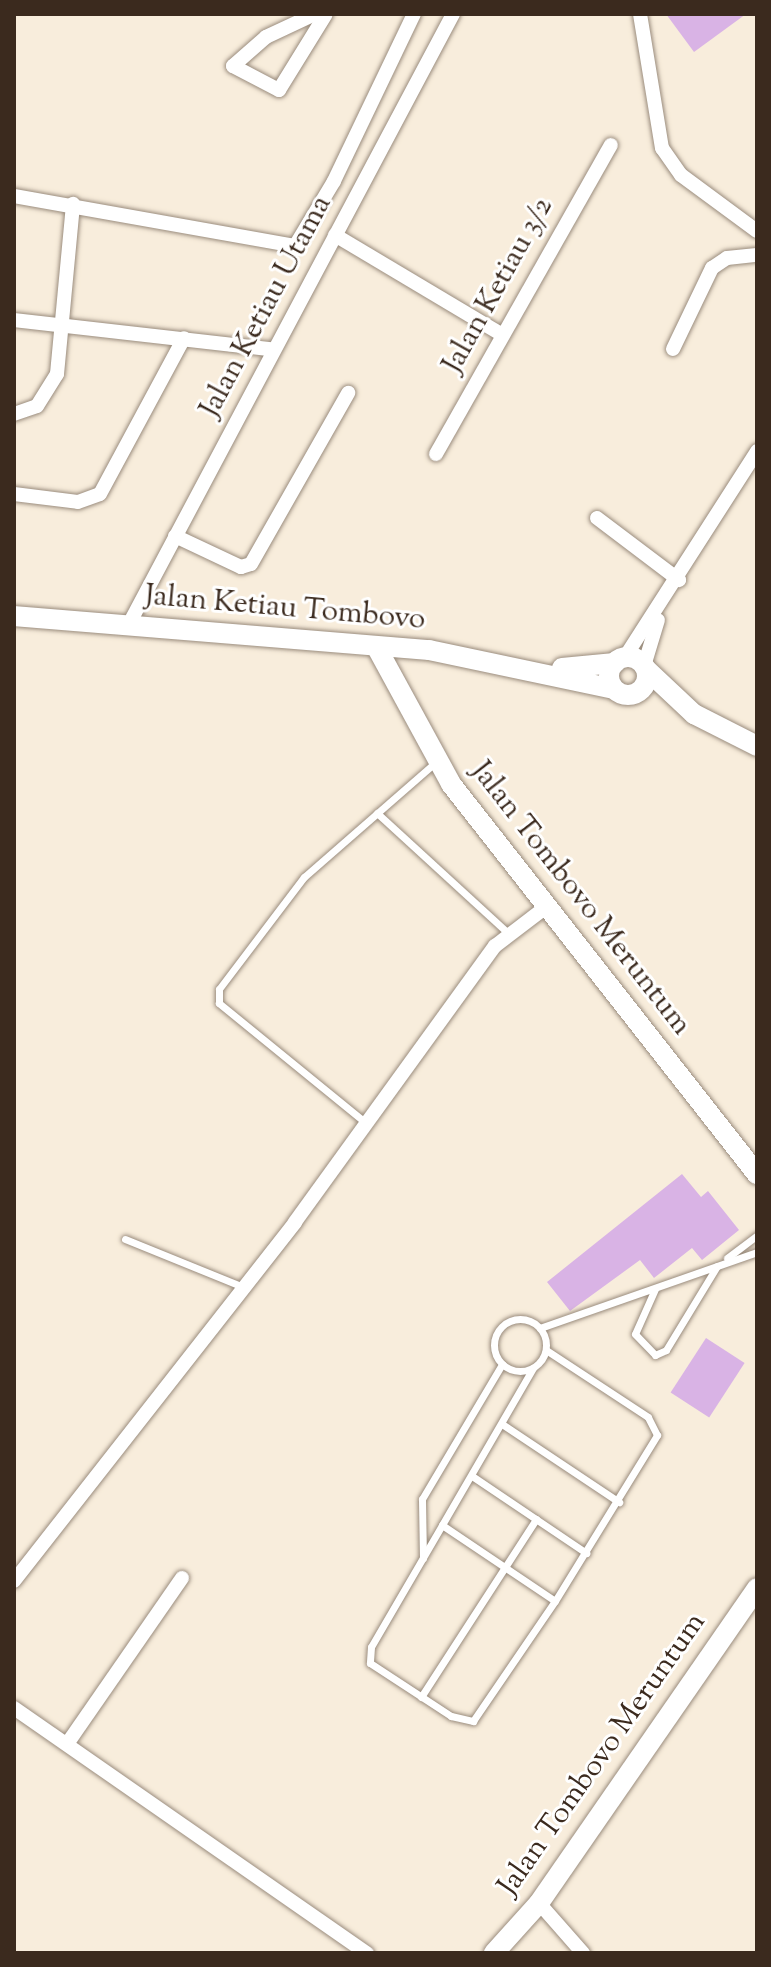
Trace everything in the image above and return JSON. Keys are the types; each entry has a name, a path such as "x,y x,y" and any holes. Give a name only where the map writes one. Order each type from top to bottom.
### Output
{"street":[{"path":"315,14 253,45 233,66 279,90 326,14"},
{"path":"14,196 73,204 295,246 334,181 414,14"},
{"name":"Jalan Ketiau Utama","path":"128,626 270,349 453,14"},
{"path":"640,14 662,148 681,175 757,231"},
{"name":"Jalan Ketiau 3/2","path":"436,454 501,334 611,145"},
{"path":"14,414 49,393 65,325 73,204"},
{"path":"335,235 501,334"},
{"path":"673,349 712,268 727,258 757,255"},
{"path":"14,320 270,349"},
{"path":"14,494 78,502 100,494 184,338"},
{"path":"175,536 241,567 251,564 348,393"},
{"path":"623,692 632,664 665,601 752,471 757,451"},
{"path":"597,518 679,580"},
{"name":"Jalan Ketiau Tombovo","path":"14,616 377,648 550,671 694,714 757,746"},
{"name":"Jalan Tombovo Meruntum","path":"377,648 438,761 546,907 757,1174"},
{"path":"623,692 645,686 632,664"},
{"name":"Jalan Ketiau Tombovo","path":"550,671 632,664 694,714"},
{"path":"14,1581 245,1288 508,933 546,907"},
{"path":"67,1744 182,1578"},
{"name":"Jalan Tombovo Meruntum","path":"494,1953 539,1903 757,1588"},
{"path":"14,1708 367,1953"},
{"path":"539,1903 583,1953"}],"lane":[{"path":"368,1125 219,1003 219,989 304,877 438,761"},
{"path":"377,813 508,933"},
{"path":"655,1289 635,1334 655,1355 666,1350 720,1263 757,1235"},
{"path":"125,1239 245,1288"},
{"path":"540,1328 757,1252"},
{"path":"502,1364 494,1345 502,1325 522,1318 540,1328 546,1350 653,1422 656,1442 555,1601 473,1721 421,1697 370,1663 371,1647 546,1350"},
{"path":"502,1364 533,1368"},
{"path":"423,1558 422,1499 502,1364"},
{"path":"502,1424 619,1502"},
{"path":"472,1476 586,1553"},
{"path":"421,1697 536,1519"},
{"path":"442,1525 555,1601"}],"building":[{"path":"666,14 746,14 694,52"},
{"path":"682,1174 701,1197 708,1191 739,1230 702,1260 692,1248 654,1278 640,1260 570,1311 547,1282"},
{"path":"706,1338 745,1363 709,1418 671,1393"}]}
